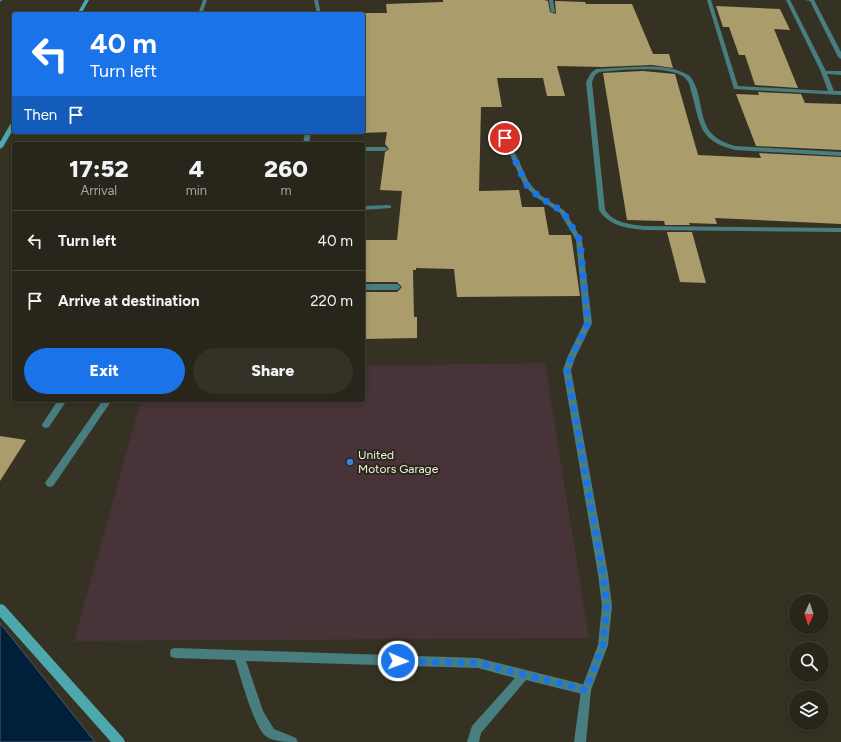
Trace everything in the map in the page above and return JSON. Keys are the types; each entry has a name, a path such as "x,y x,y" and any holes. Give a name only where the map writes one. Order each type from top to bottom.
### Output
{"street":[{"path":"80,12 87,0"},
{"path":"201,12 205,0"},
{"path":"316,0 319,12"},
{"path":"551,0 554,12"},
{"path":"709,0 736,88 841,93"},
{"path":"788,0 824,72 832,92"},
{"path":"807,0 812,0 841,57"},
{"path":"841,154 734,148 720,145 706,132 692,82 686,76 676,71 662,69 598,70 593,74 589,82 602,210 606,217 613,222 626,226 644,228 841,230"},
{"path":"824,72 841,73"},
{"path":"0,147 12,126"},
{"path":"505,138 526,184 538,196 563,212 580,240 588,323 584,335 570,356 567,370 603,574 607,606 603,645 586,690 580,742"},
{"path":"365,149 385,149"},
{"path":"365,208 389,207"},
{"path":"365,287 397,286"},
{"path":"46,425 62,402"},
{"path":"50,483 107,402"},
{"path":"0,609 119,742"},
{"path":"175,653 478,663 586,690"},
{"path":"239,655 258,714 270,733 292,742"},
{"path":"473,742 476,730 525,674"}],"shaded area":[{"path":"545,363 589,638 74,641 140,402 365,402 365,366"}],"water":[{"path":"0,623 95,742 0,742"}],"building":[{"path":"443,0 544,0 548,1 550,12 555,14 555,1 585,2 586,4 632,4 653,54 669,54 673,68 652,65 602,67 557,66 565,96 547,96 543,78 497,78 502,107 481,107 479,191 519,190 522,207 544,207 549,235 571,235 580,296 457,297 454,269 416,268 416,270 413,270 414,317 417,317 417,338 365,339 365,292 397,292 402,287 397,282 365,282 365,240 397,240 402,191 380,190 385,152 389,149 385,144 387,132 365,133 365,13 387,13 386,4 443,2"},
{"path":"716,6 780,9 790,30 774,29 798,88 755,85 745,55 739,55 729,27 723,27"},
{"path":"643,71 675,74 698,155 761,158 759,153 841,157 841,224 715,218 717,224 689,223 690,225 665,225 664,221 627,220 603,73"},
{"path":"758,92 801,94 805,103 841,104 841,150 756,146 736,94 759,95"},
{"path":"667,232 692,232 706,283 680,282"},
{"path":"0,436 26,440 0,481"}],"place":[{"name":"United Motors Garage","path":"350,462"}],"route":[{"path":"398,661 478,663 586,690 603,645 607,606 603,574 567,370 570,356 584,335 588,323 580,240 563,212 538,196 526,184 505,138"}]}
